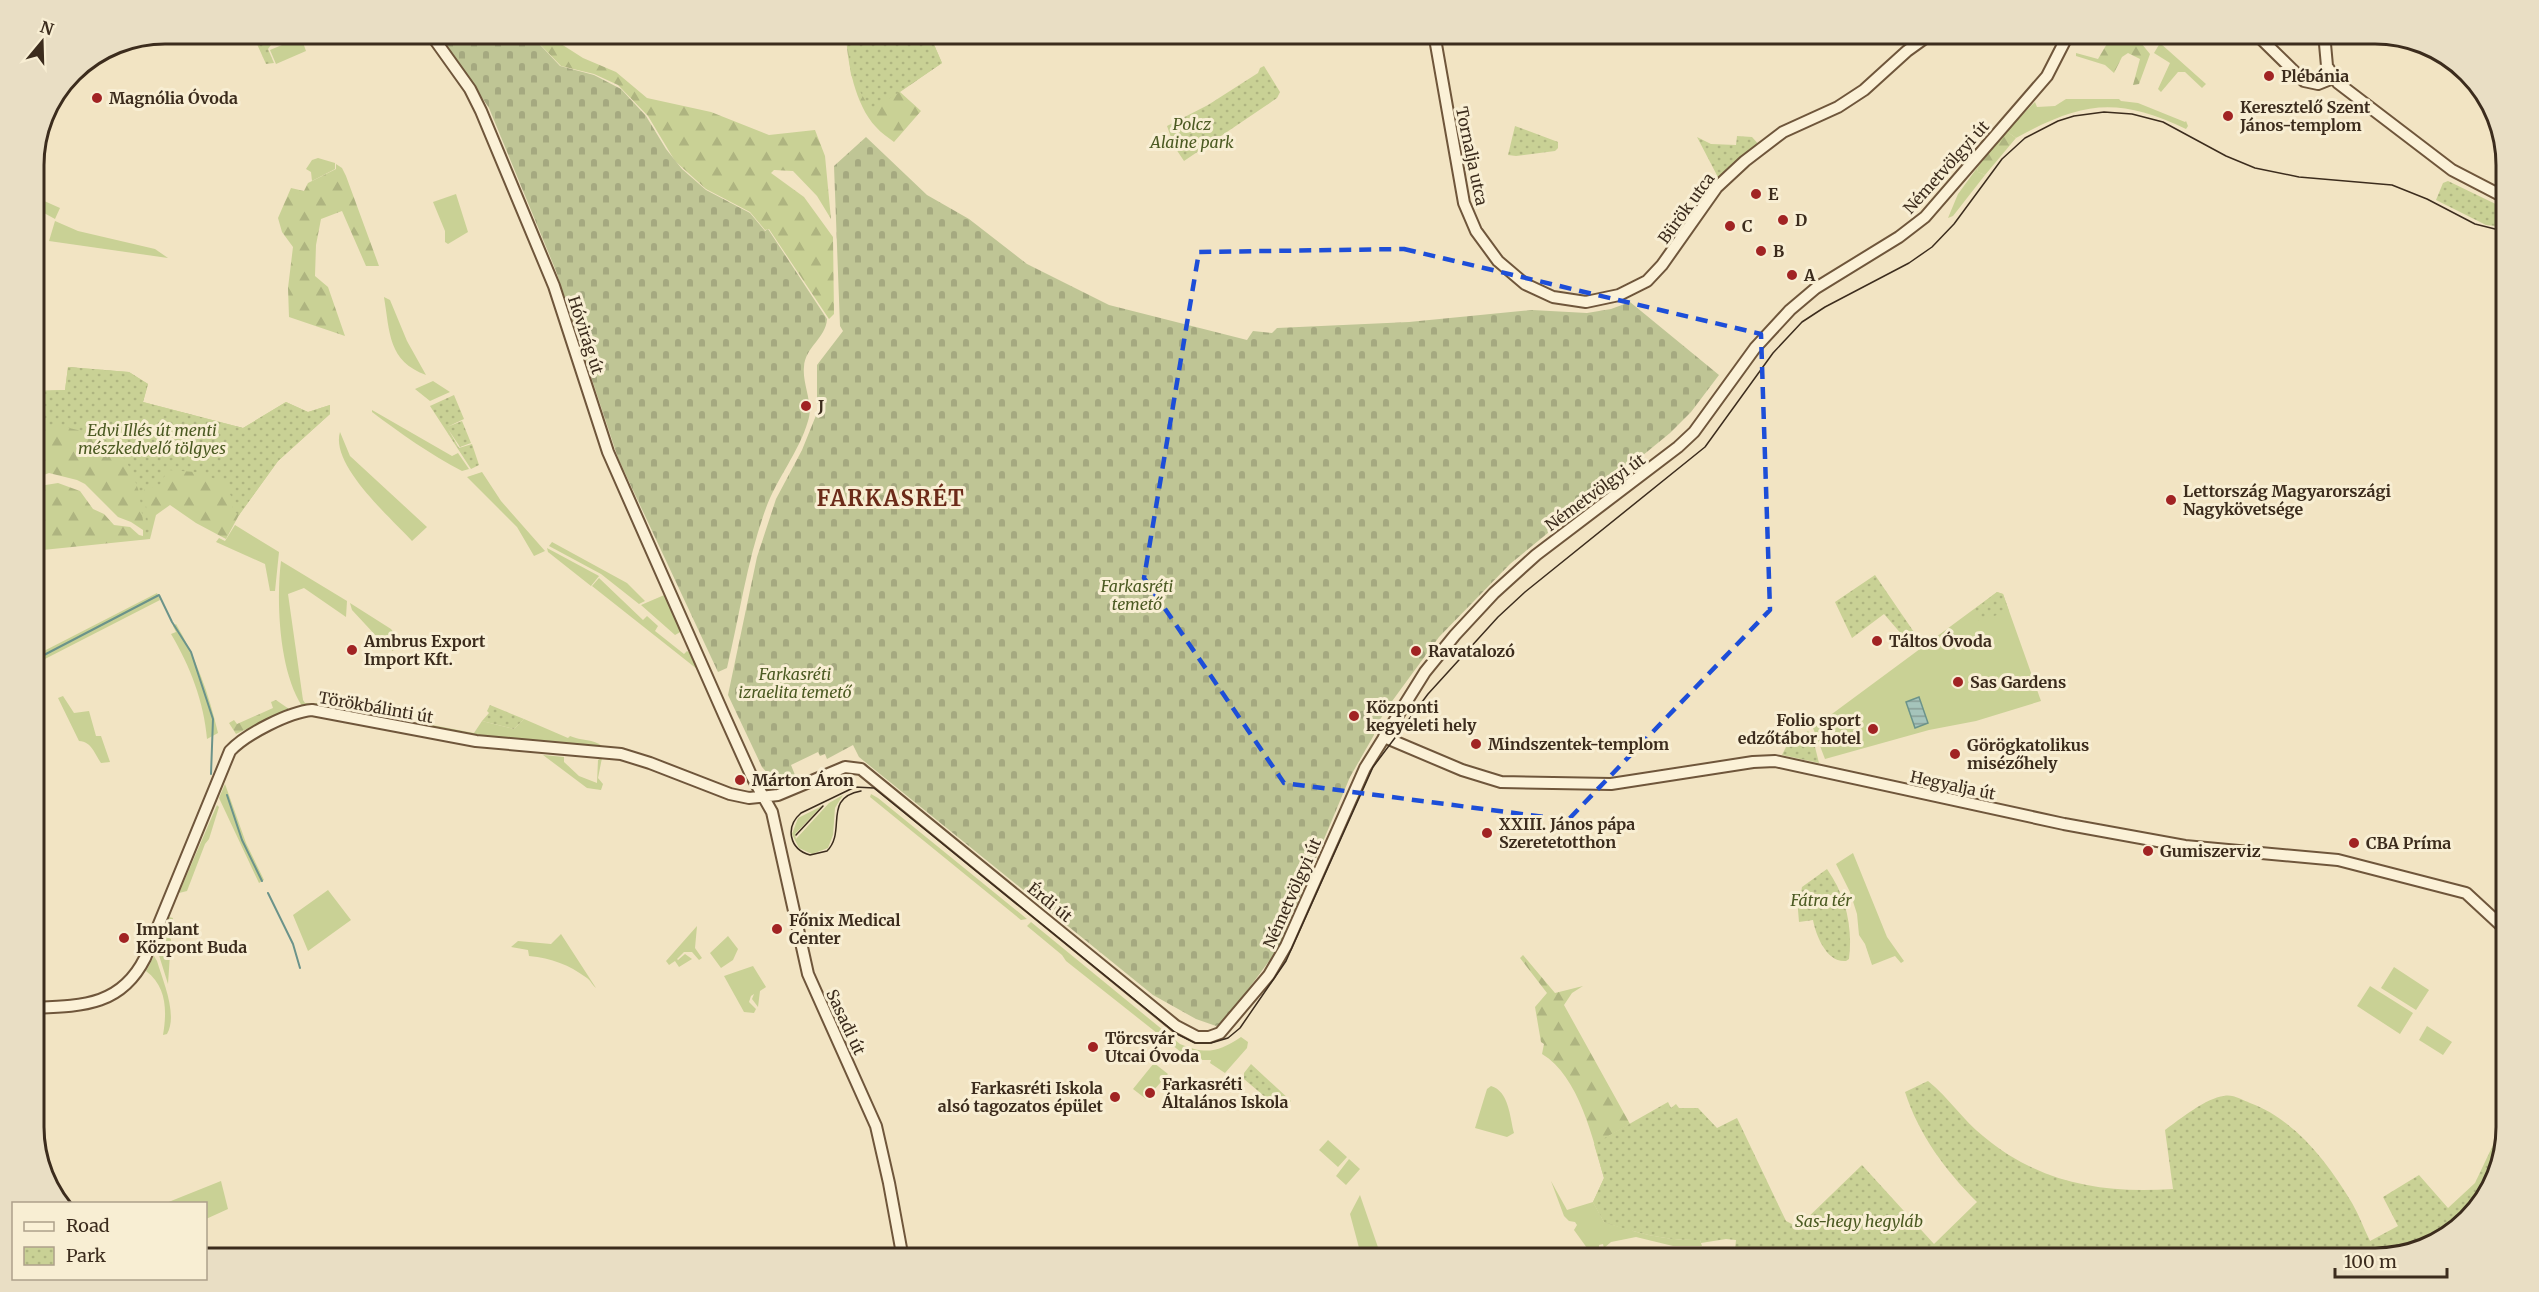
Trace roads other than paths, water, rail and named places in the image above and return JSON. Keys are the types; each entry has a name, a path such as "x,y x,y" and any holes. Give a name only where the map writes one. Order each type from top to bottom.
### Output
{"street":[{"name":"Hóvirág út","path":"438,44 470,88 481,111 554,286 605,444 747,765 765,798"},
{"name":"Tornalja utca","path":"1436,44 1467,213 1479,237 1498,261 1518,279 1540,292"},
{"name":"Bürök utca","path":"1540,292 1563,300 1586,302 1608,298 1637,287 1662,265 1721,183 1761,147 1783,132 1832,110 1853,97 1917,44"},
{"name":"Németvölgyi út","path":"1215,1036 1236,1017 1279,961 1356,784 1425,672 1455,634 1494,593 1536,555 1678,447 1694,432 1771,328 1790,310 1822,284 1899,237 1924,217 2047,76 2063,44"},
{"path":"2266,44 2304,81 2318,84 2333,78"},
{"path":"2325,44 2327,66 2333,78 2452,170 2495,192"},
{"name":"Törökbálinti út","path":"44,1007 95,1002 114,995 132,979 145,958 230,751 241,741 299,712 312,710 333,712 476,741 621,754 730,794 749,798 765,798"},
{"name":"Hegyalja út","path":"1384,737 1486,779 1502,782 1611,784 1753,762 1775,761 2053,821 2185,846 2338,860 2466,893 2496,921"},
{"name":"Érdi út","path":"765,798 791,790 845,767 861,769 1176,1026 1192,1035 1215,1036"},
{"name":"Sasadi út","path":"765,798 772,812 808,974 865,1098 878,1135 901,1248"}],"water":[{"path":"1919,697 1928,723 1915,728 1906,702"}],"waterway":[{"path":"44,655 159,595 172,622 191,652 213,719 211,774"},
{"path":"227,795 242,840 262,881"},
{"path":"268,893 293,944 300,968"}],"tram line":[{"path":"861,791 849,795 838,808 833,843 827,851 810,855 797,848 791,831 801,813 855,787 874,788 1177,1034 1195,1043 1211,1043 1228,1038 1240,1028 1286,961 1373,767 1428,694 1498,617 1525,592 1705,447 1773,353 1802,322 1825,307 1909,263 1932,247 1954,224 2002,159 2025,138 2058,121 2074,116 2104,112 2132,114 2163,122 2226,156 2255,168 2299,177 2392,185 2427,199 2475,224 2495,229"},
{"path":"796,835 823,806"}],"place":[{"name":"Plébánia","path":"2269,76"},
{"name":"Magnólia Óvoda","path":"97,98"},
{"name":"Keresztelő Szent János-templom","path":"2228,116"},
{"name":"E","path":"1756,194"},
{"name":"D","path":"1783,220"},
{"name":"C","path":"1730,226"},
{"name":"B","path":"1761,251"},
{"name":"A","path":"1792,275"},
{"name":"J","path":"806,406"},
{"name":"Lettország Magyarországi Nagykövetsége","path":"2171,500"},
{"name":"Táltos Óvoda","path":"1877,641"},
{"name":"Ambrus Export Import Kft.","path":"352,650"},
{"name":"Ravatalozó","path":"1416,651"},
{"name":"Sas Gardens","path":"1958,682"},
{"name":"Központi kegyeleti hely","path":"1354,716"},
{"name":"Folio sport edzőtábor hotel","path":"1873,729"},
{"name":"Mindszentek-templom","path":"1476,744"},
{"name":"Görögkatolikus misézőhely","path":"1955,754"},
{"name":"Márton Áron","path":"740,780"},
{"name":"XXIII. János pápa Szeretetotthon","path":"1487,833"},
{"name":"CBA Príma","path":"2354,843"},
{"name":"Gumiszerviz","path":"2148,851"},
{"name":"Főnix Medical Center","path":"777,929"},
{"name":"Implant Központ Buda","path":"124,938"},
{"name":"Törcsvár Utcai Óvoda","path":"1093,1047"},
{"name":"Farkasréti Általános Iskola","path":"1150,1093"},
{"name":"Farkasréti Iskola alsó tagozatos épület","path":"1115,1097"}],"district":[{"name":"FARKASRÉT","path":"891,498"}],"park label":[{"name":"Polcz Alaine park","path":"1192,133"},
{"name":"Edvi Illés út menti mészkedvelő tölgyes","path":"152,439"},
{"name":"Farkasréti temető","path":"1137,595"},
{"name":"Farkasréti izraelita temető","path":"795,683"},
{"name":"Fátra tér","path":"1821,900"},
{"name":"Sas-hegy hegyláb","path":"1859,1221"}]}
